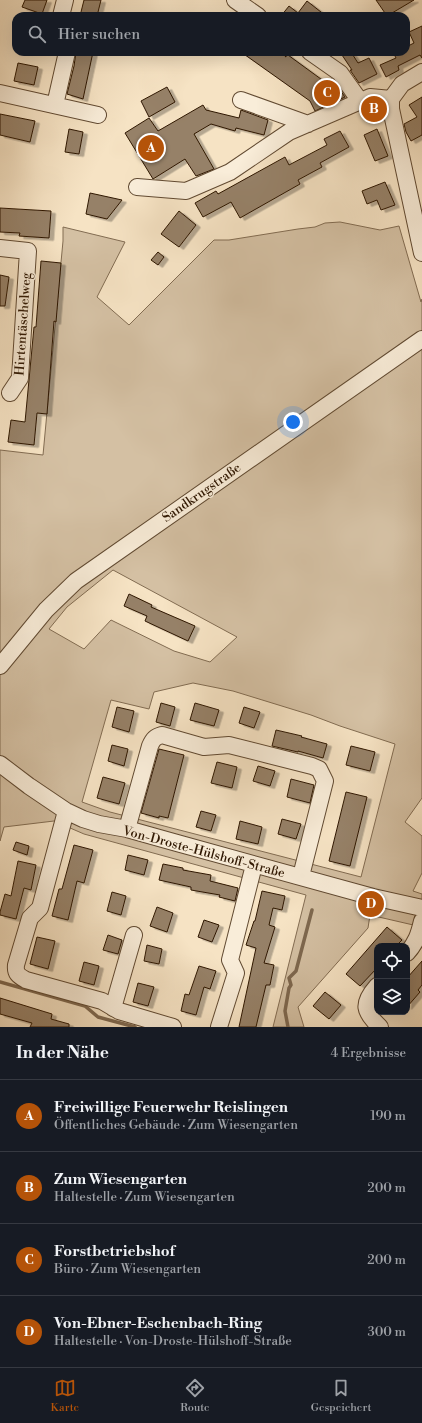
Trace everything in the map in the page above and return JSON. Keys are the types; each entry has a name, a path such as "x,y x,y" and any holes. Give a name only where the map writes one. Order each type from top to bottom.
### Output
{"street":[{"path":"62,12 65,0"},
{"path":"235,0 252,12"},
{"path":"55,105 67,56"},
{"path":"316,56 340,73 360,101"},
{"path":"422,72 402,84 391,99 394,128 412,201 422,253"},
{"path":"0,93 98,115"},
{"path":"138,187 186,191 230,172 290,132 370,97 391,99"},
{"path":"241,100 308,124"},
{"name":"Hirtentäschelweg","path":"0,248 28,251 20,378 10,393"},
{"name":"Sandkrugstraße","path":"0,666 46,610 76,581 422,339"},
{"path":"127,830 150,746 153,740 162,735 204,747 229,745 312,766 319,769 325,781 302,876"},
{"name":"Von-Droste-Hülshoff-Straße","path":"0,764 66,811 83,819 254,865 302,876 402,905 422,908"},
{"path":"66,811 40,908 30,918 16,965 16,971 19,976 26,980 102,1001 119,1011 173,1027"},
{"path":"219,1027 236,973 230,960 254,865"},
{"path":"410,950 419,936 422,921"},
{"path":"113,1008 134,935"},
{"path":"374,989 370,993 366,1012 380,1027"}],"shaded area":[{"path":"340,222 380,230 399,226 421,302 422,299 422,798 405,822 422,836 422,873 413,891 422,894 422,927 370,915 368,928 298,1007 304,1027 273,1027 306,895 84,834 54,821 4,827 0,841 0,450 43,455 63,241 63,227 125,242 97,297 129,325 214,240 229,240 315,227 325,223","holes":["113,570 237,637 210,662 174,651 111,620 84,649 49,629 67,607","193,683 233,691 311,715 395,744 361,877 110,812 82,802 111,700 149,709 154,692"]}],"building":[{"path":"25,0 47,0 43,12 36,12 22,7"},
{"path":"84,0 101,0 98,12 81,12"},
{"path":"376,0 414,0 394,12 384,12"},
{"path":"307,1 321,12 299,12"},
{"path":"289,6 297,12 284,12"},
{"path":"422,26 422,58 420,55 398,66 399,70 386,77 380,65 396,58 395,56 410,56 410,45 414,43 410,32"},
{"path":"75,56 92,56 83,99 67,94"},
{"path":"247,56 289,56 325,82 332,79 345,97 315,111 310,101"},
{"path":"343,56 354,56 358,63 369,58 377,74 359,83 350,70 352,70"},
{"path":"18,63 38,67 34,85 14,81"},
{"path":"167,87 175,102 149,117 141,101"},
{"path":"422,97 422,135 411,141 404,124 417,117 409,105"},
{"path":"203,105 206,110 239,118 241,110 268,120 264,135 236,128 235,131 211,124 194,134 214,169 196,176 185,159 153,179 125,133 149,118 158,131"},
{"path":"0,114 35,121 30,142 0,135"},
{"path":"69,129 83,132 79,154 65,152"},
{"path":"377,129 388,156 375,161 364,135"},
{"path":"340,131 349,147 320,163 322,167 298,180 300,184 240,218 231,202 203,217 195,203 216,191 218,194 285,157 289,165 327,145 324,139"},
{"path":"385,182 395,205 381,210 377,200 367,204 362,191"},
{"path":"90,193 122,200 107,219 86,214"},
{"path":"0,208 51,211 49,238 19,236 20,233 0,232"},
{"path":"179,211 196,225 179,247 161,234"},
{"path":"158,252 164,257 158,265 151,260"},
{"path":"41,261 61,263 56,322 54,321 47,414 37,413 34,445 8,442 11,420 25,422 34,327 36,327"},
{"path":"0,275 9,277 5,306 0,306"},
{"path":"129,594 152,605 151,607 195,626 188,641 145,621 147,616 124,606"},
{"path":"161,703 175,707 170,726 156,722"},
{"path":"195,703 219,710 214,726 190,720"},
{"path":"117,707 134,711 129,732 112,727"},
{"path":"244,707 260,712 254,728 239,723"},
{"path":"276,730 327,744 323,758 272,746"},
{"path":"112,745 128,749 124,766 108,761"},
{"path":"351,746 375,752 370,771 346,765"},
{"path":"159,749 184,755 168,818 159,816 159,818 141,813"},
{"path":"217,762 237,767 232,788 211,783"},
{"path":"258,766 275,771 270,786 253,781"},
{"path":"103,777 125,783 119,804 97,798"},
{"path":"291,779 314,785 310,803 287,797"},
{"path":"346,792 367,797 350,866 329,861"},
{"path":"201,811 216,815 211,831 196,827"},
{"path":"282,819 301,824 296,839 278,834"},
{"path":"240,821 262,827 258,844 236,839"},
{"path":"16,842 29,846 27,855 13,850"},
{"path":"74,845 93,850 84,883 77,881 68,920 52,916 59,889 62,889"},
{"path":"128,855 148,860 144,875 125,870"},
{"path":"18,861 36,865 31,890 24,888 16,919 0,915 0,912 5,894 11,896"},
{"path":"163,864 183,868 183,870 211,875 210,881 238,888 235,901 219,897 220,895 191,890 191,887 159,880"},
{"path":"262,891 285,896 282,910 273,908 269,925 275,927 264,963 274,965 270,985 266,985 256,1027 239,1027 256,948 246,945 255,921"},
{"path":"112,892 126,896 121,915 107,911"},
{"path":"157,907 173,913 167,932 150,926"},
{"path":"204,920 219,925 212,942 198,937"},
{"path":"387,927 402,940 399,943 374,943 374,971 360,986 346,974"},
{"path":"108,935 122,940 118,954 103,950"},
{"path":"37,937 55,941 48,969 30,964"},
{"path":"147,945 162,949 159,964 144,961"},
{"path":"422,961 422,985 418,990 420,992 410,1004 410,979 410,975"},
{"path":"84,962 99,966 94,985 79,981"},
{"path":"199,966 216,971 210,989 204,987 196,1015 181,1011 185,994 189,995"},
{"path":"138,983 154,987 148,1006 133,1002"},
{"path":"325,992 341,1005 329,1019 313,1006"},
{"path":"0,998 52,1014 51,1019 69,1024 69,1027 30,1027 32,1023 0,1014"}],"waterway":[{"path":"288,1027 285,1011 289,988 291,985 289,978 296,971 312,910"},
{"path":"0,982 85,1006 98,1017 135,1027"}],"place":[{"name":"Forstbetriebshof","path":"327,93"},
{"name":"Zum Wiesengarten","path":"374,109"},
{"name":"Freiwillige Feuerwehr Reislingen","path":"151,148"},
{"name":"Von-Ebner-Eschenbach-Ring","path":"371,904"}]}
